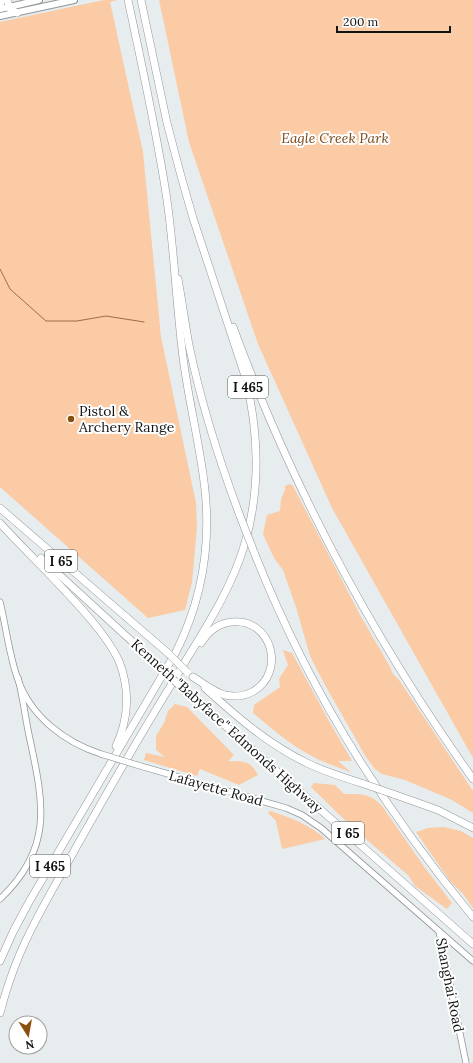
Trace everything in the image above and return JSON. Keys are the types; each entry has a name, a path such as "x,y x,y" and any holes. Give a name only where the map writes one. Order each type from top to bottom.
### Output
{"highway":[{"path":"0,5 2,0"},
{"name":"I 465","path":"0,961 22,913 150,697 181,641 195,603 202,577 205,557 207,523 205,490 182,351 167,199 128,0"},
{"name":"I 465","path":"0,1013 18,956 32,928 77,846 227,590 241,557 250,524 256,483 257,456 251,401 245,376 231,338 225,313 193,218 181,176 167,123 141,0"},
{"path":"8,3 12,11 17,13"},
{"path":"170,221 193,363 215,443 254,552 299,651 324,700 359,759 411,837 473,917"},
{"path":"225,313 232,324 256,385 296,476 348,580 411,687 473,779"},
{"name":"Kenneth \"Babyface\" Edmonds Highway","path":"0,508 169,654 187,672 251,728 274,744 310,764 438,810 473,828"},
{"path":"0,523 74,600 99,629 115,652 119,661 124,677 127,706 120,739 104,774"},
{"name":"Kenneth \"Babyface\" Edmonds Highway","path":"0,523 45,561 179,685 473,944"},
{"path":"129,757 151,725 202,641 212,630 227,623 244,623 259,630 268,643 272,658 270,672 264,683 250,693 238,696 226,695 217,692 193,677"}],"main road":[{"path":"0,9 8,3 39,0"},
{"path":"0,16 74,0"},
{"name":"Lafayette Road","path":"0,602 18,678 32,706 53,728 72,742 101,754 286,808 302,815 321,828 473,961"},
{"path":"14,662 14,679 26,721"},
{"path":"0,899 21,875 30,859 36,844 42,810 37,774 18,678"},
{"name":"Shanghai Road","path":"439,931 466,1063"}],"green space":[{"path":"104,0 117,0 110,2 143,152 161,337 196,503 197,527 192,582 185,610 148,618 0,487 0,22"},
{"name":"Eagle Creek Park","path":"159,0 473,0 473,758 332,508 258,344 189,142"},
{"path":"290,484 293,486 360,615 393,674 399,680 473,791 473,813 452,800 405,780 382,774 375,769 366,757 325,685 310,656 296,607 283,570 274,558 263,534 267,515 280,511 281,499 285,486"},
{"path":"283,650 292,653 352,761 338,761 351,772 324,762 301,750 253,713 254,705 280,687 279,679 288,665"},
{"path":"175,704 187,707 234,755 228,761 246,762 252,766 258,775 239,785 200,769 197,776 144,760 146,753 165,757 156,750 156,736 164,723 168,711"},
{"path":"314,783 335,785 344,794 365,795 378,802 452,903 447,909 415,886 409,876 352,827 311,787"},
{"path":"270,811 306,825 325,839 282,849 276,821 268,813"},
{"path":"444,827 461,831 473,838 473,908 463,894 450,881 416,832 428,828"}],"waterway":[{"path":"0,269 10,289 46,321 77,321 106,316 144,322"}],"place":[{"name":"Pistol & Archery Range","path":"71,419"}]}
